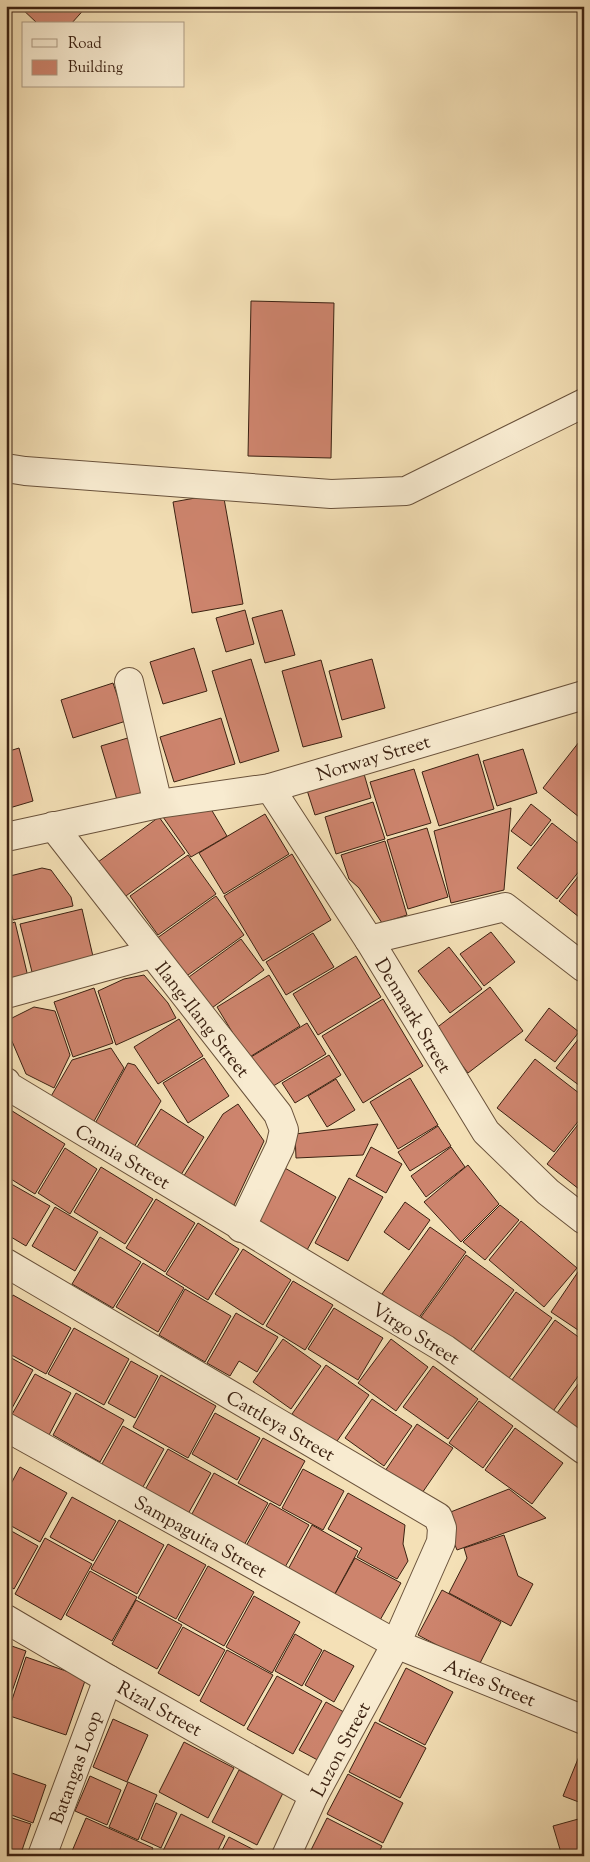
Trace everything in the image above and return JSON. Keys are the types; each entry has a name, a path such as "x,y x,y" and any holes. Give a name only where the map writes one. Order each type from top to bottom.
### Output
{"street":[{"path":"6,468 331,494 406,491 584,402"},
{"path":"129,682 158,804"},
{"name":"Norway Street","path":"6,837 158,804 270,788 577,703"},
{"name":"Denmark Street","path":"270,788 369,940 486,1132 548,1192 584,1220"},
{"name":"Ilang-Ilang Street","path":"53,826 151,954 278,1114 284,1130 280,1147 242,1228"},
{"path":"369,940 505,907 584,968"},
{"path":"6,994 151,954"},
{"name":"Camia Street","path":"6,1082 8,1086 242,1228"},
{"name":"Virgo Street","path":"242,1228 445,1349 584,1450"},
{"name":"Cattleya Street","path":"6,1263 438,1517 442,1528 441,1542 396,1644"},
{"name":"Sampaguita Street","path":"6,1427 396,1644"},
{"name":"Rizal Street","path":"6,1619 314,1795"},
{"name":"Aries Street","path":"396,1644 584,1720"},
{"name":"Luzon Street","path":"286,1856 314,1795 396,1644"},
{"name":"Batangas Loop","path":"42,1856 108,1679"}],"building":[{"path":"19,6 87,6 73,22 36,22"},
{"path":"251,301 334,303 331,458 248,456"},
{"path":"223,493 243,604 192,613 173,502"},
{"path":"245,610 254,644 226,652 216,618"},
{"path":"282,610 295,655 265,663 252,618"},
{"path":"194,648 207,691 163,704 150,662"},
{"path":"251,659 279,751 240,763 212,671"},
{"path":"372,659 385,708 342,720 329,671"},
{"path":"321,660 342,737 303,747 282,671"},
{"path":"113,683 126,721 73,738 61,700"},
{"path":"221,718 235,764 174,782 160,737"},
{"path":"131,737 147,791 117,800 101,746"},
{"path":"579,742 584,746 584,821 543,788"},
{"path":"19,748 33,801 6,809 6,752"},
{"path":"523,749 537,793 497,806 483,761"},
{"path":"478,754 494,809 439,826 422,772"},
{"path":"362,767 371,798 315,815 305,784"},
{"path":"414,769 431,823 387,836 370,782"},
{"path":"373,802 385,839 336,854 325,817"},
{"path":"531,804 551,820 531,846 511,831"},
{"path":"511,808 504,890 451,903 434,831"},
{"path":"211,809 227,836 191,857 163,817"},
{"path":"265,814 289,854 224,894 199,853"},
{"path":"159,817 185,853 119,901 94,865"},
{"path":"552,823 584,848 584,865 557,899 517,868"},
{"path":"427,828 448,897 408,909 387,840"},
{"path":"385,841 407,915 382,923 359,888 349,879 341,855"},
{"path":"292,854 331,920 263,961 224,896"},
{"path":"188,855 216,894 158,935 130,896"},
{"path":"42,868 51,870 71,897 73,906 13,920 6,892 6,877"},
{"path":"584,869 584,921 559,901"},
{"path":"216,896 244,935 181,980 153,941"},
{"path":"82,909 95,965 34,980 20,924"},
{"path":"15,922 28,977 6,983 6,925"},
{"path":"491,932 515,962 484,986 460,954"},
{"path":"313,933 334,967 286,995 266,962"},
{"path":"241,939 264,970 205,1013 182,982"},
{"path":"449,947 482,989 450,1013 418,971"},
{"path":"356,956 381,997 318,1035 293,994"},
{"path":"144,975 168,1003 176,1018 116,1045 98,991 124,979"},
{"path":"269,975 300,1026 248,1058 217,1007"},
{"path":"490,987 523,1031 468,1073 435,1029"},
{"path":"94,988 113,1043 73,1057 54,1002"},
{"path":"383,999 423,1066 363,1103 322,1036"},
{"path":"34,1007 55,1011 70,1055 54,1088 26,1074 8,1032 12,1018"},
{"path":"549,1008 579,1032 555,1062 525,1040"},
{"path":"179,1019 203,1056 158,1084 134,1047"},
{"path":"307,1023 326,1054 270,1088 251,1057"},
{"path":"584,1032 584,1089 556,1068"},
{"path":"111,1048 124,1068 89,1130 46,1105 72,1060"},
{"path":"329,1055 341,1075 295,1103 282,1083"},
{"path":"204,1058 229,1096 188,1123 163,1083"},
{"path":"535,1059 584,1097 584,1114 554,1152 497,1108"},
{"path":"128,1063 135,1065 161,1101 130,1154 91,1131"},
{"path":"410,1078 438,1125 398,1149 370,1102"},
{"path":"336,1079 355,1110 327,1127 308,1096"},
{"path":"238,1104 264,1141 234,1205 222,1208 180,1182 223,1114"},
{"path":"9,1109 65,1144 35,1194 6,1176 6,1114"},
{"path":"161,1109 204,1137 176,1183 132,1155"},
{"path":"584,1117 584,1193 547,1164"},
{"path":"378,1124 363,1155 296,1158 295,1134"},
{"path":"438,1126 451,1146 410,1171 398,1152"},
{"path":"371,1147 402,1164 386,1193 356,1176"},
{"path":"451,1147 465,1167 426,1197 411,1176"},
{"path":"65,1148 97,1169 70,1214 38,1193"},
{"path":"468,1165 499,1204 461,1242 424,1202"},
{"path":"101,1167 153,1199 125,1244 74,1212"},
{"path":"283,1167 336,1197 307,1250 254,1221"},
{"path":"349,1178 383,1197 348,1261 315,1243"},
{"path":"6,1181 50,1206 26,1246 6,1234"},
{"path":"156,1199 195,1223 165,1272 126,1248"},
{"path":"405,1202 430,1220 409,1250 384,1232"},
{"path":"500,1205 519,1220 485,1260 463,1242"},
{"path":"55,1207 98,1232 75,1271 32,1246"},
{"path":"521,1221 577,1268 544,1307 489,1260"},
{"path":"198,1223 239,1249 208,1300 166,1274"},
{"path":"430,1227 466,1252 418,1319 382,1294"},
{"path":"100,1237 141,1262 113,1308 72,1284"},
{"path":"243,1249 291,1280 263,1325 215,1294"},
{"path":"466,1255 514,1290 469,1352 421,1317"},
{"path":"143,1263 184,1288 158,1332 116,1307"},
{"path":"584,1263 584,1334 551,1312"},
{"path":"293,1281 333,1305 305,1350 266,1326"},
{"path":"185,1289 231,1316 205,1362 159,1335"},
{"path":"6,1290 11,1293 6,1303"},
{"path":"516,1292 552,1318 509,1378 473,1352"},
{"path":"13,1295 71,1328 46,1374 6,1352 6,1306"},
{"path":"334,1308 383,1338 358,1380 308,1349"},
{"path":"236,1313 278,1337 257,1372 239,1361 230,1376 207,1363"},
{"path":"555,1320 584,1341 584,1368 551,1414 509,1384"},
{"path":"74,1328 129,1359 104,1405 48,1374"},
{"path":"283,1339 321,1366 291,1409 253,1382"},
{"path":"391,1339 428,1367 396,1411 358,1383"},
{"path":"6,1355 33,1370 6,1419"},
{"path":"131,1361 158,1376 135,1418 108,1403"},
{"path":"326,1365 369,1395 335,1444 292,1414"},
{"path":"433,1366 478,1399 448,1439 403,1407"},
{"path":"35,1374 71,1393 48,1437 11,1416"},
{"path":"161,1375 216,1406 188,1458 133,1427"},
{"path":"584,1376 584,1433 579,1439 552,1420"},
{"path":"76,1393 124,1420 100,1462 53,1435"},
{"path":"372,1399 412,1426 384,1466 345,1438"},
{"path":"479,1401 513,1426 483,1468 449,1443"},
{"path":"215,1413 260,1438 237,1480 192,1454"},
{"path":"417,1424 453,1448 420,1496 385,1471"},
{"path":"123,1426 164,1449 139,1494 98,1471"},
{"path":"515,1428 563,1463 532,1504 485,1470"},
{"path":"263,1438 305,1461 280,1506 238,1483"},
{"path":"168,1449 211,1473 184,1521 141,1497"},
{"path":"20,1467 67,1493 40,1542 6,1523 6,1493"},
{"path":"303,1469 344,1491 323,1530 282,1508"},
{"path":"214,1473 268,1503 239,1554 186,1525"},
{"path":"509,1489 546,1518 457,1550 443,1515"},
{"path":"348,1493 405,1525 403,1544 408,1561 397,1579 357,1557 362,1548 328,1529"},
{"path":"72,1497 116,1521 93,1561 50,1537"},
{"path":"270,1503 309,1525 280,1576 241,1555"},
{"path":"119,1520 164,1545 137,1594 91,1569"},
{"path":"312,1525 358,1551 331,1601 285,1575"},
{"path":"6,1528 38,1546 14,1589 6,1584"},
{"path":"504,1535 518,1576 533,1584 511,1626 449,1593 467,1558 464,1548"},
{"path":"45,1538 92,1564 61,1620 15,1594"},
{"path":"168,1544 206,1565 176,1619 138,1598"},
{"path":"355,1558 401,1583 375,1629 330,1603"},
{"path":"208,1566 254,1592 224,1646 178,1620"},
{"path":"90,1571 137,1597 112,1641 66,1615"},
{"path":"442,1590 501,1622 478,1667 418,1635"},
{"path":"254,1596 300,1622 272,1673 226,1647"},
{"path":"136,1600 182,1625 157,1669 112,1644"},
{"path":"183,1627 225,1650 199,1696 158,1673"},
{"path":"295,1634 322,1650 302,1686 275,1671"},
{"path":"6,1644 26,1651 7,1706 6,1706"},
{"path":"227,1650 273,1675 244,1726 200,1701"},
{"path":"324,1650 354,1666 334,1702 305,1685"},
{"path":"26,1657 86,1678 66,1735 7,1715"},
{"path":"406,1668 453,1692 425,1745 379,1721"},
{"path":"277,1676 322,1701 293,1754 247,1729"},
{"path":"326,1702 351,1716 325,1764 299,1750"},
{"path":"113,1719 148,1735 127,1782 93,1767"},
{"path":"375,1722 426,1748 400,1798 349,1772"},
{"path":"184,1742 234,1768 208,1818 159,1792"},
{"path":"584,1744 584,1804 563,1796"},
{"path":"239,1770 283,1793 257,1845 212,1822"},
{"path":"6,1771 46,1785 33,1823 6,1813"},
{"path":"348,1774 403,1803 383,1843 327,1814"},
{"path":"90,1776 121,1790 107,1825 75,1811"},
{"path":"128,1782 157,1795 138,1840 109,1827"},
{"path":"156,1803 177,1813 161,1848 141,1839"},
{"path":"181,1814 225,1836 215,1856 166,1856 162,1853"},
{"path":"6,1816 31,1824 20,1856 6,1856"},
{"path":"86,1818 153,1848 149,1856 70,1856"},
{"path":"327,1818 382,1846 377,1856 308,1856"},
{"path":"582,1818 584,1825 584,1856 562,1856 553,1826"},
{"path":"229,1837 258,1852 256,1856 219,1856"}]}
